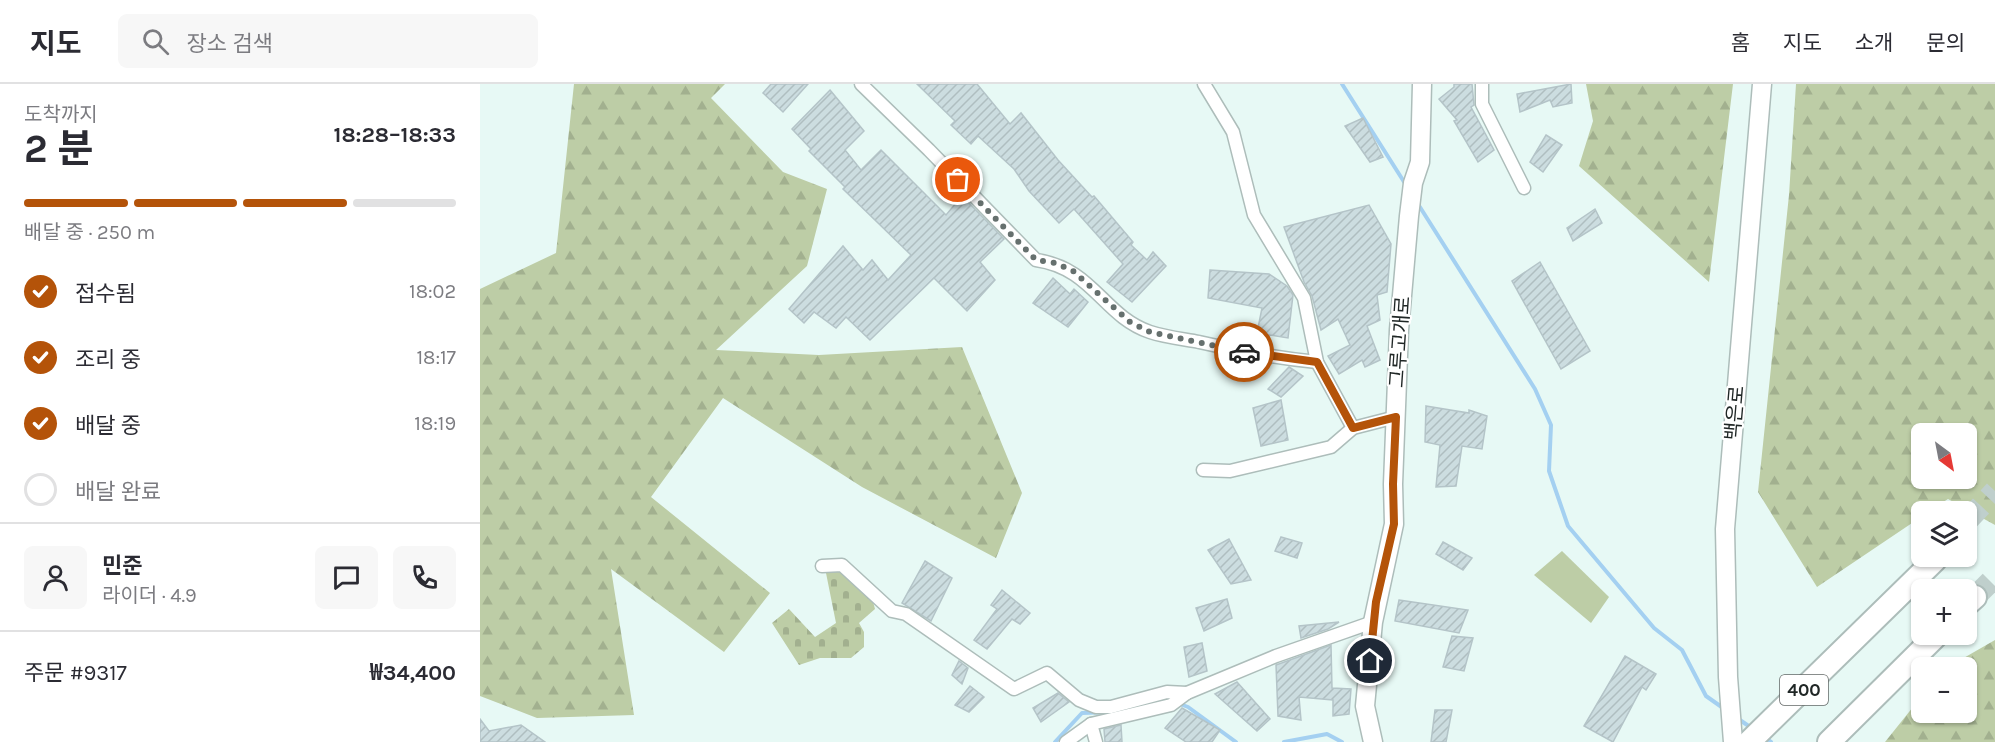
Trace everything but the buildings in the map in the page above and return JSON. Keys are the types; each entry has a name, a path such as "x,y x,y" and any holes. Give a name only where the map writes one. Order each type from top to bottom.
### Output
{"highway":[{"name":"400","path":"1749,742 1928,567"},
{"name":"400","path":"1829,742 1927,645"}],"street":[{"path":"861,84 1036,260 1055,263 1073,271 1130,322 1150,332 1272,358 1317,362"},
{"path":"1204,84 1233,132 1254,215 1304,298 1317,362 1353,428"},
{"name":"그루고개로","path":"1373,742 1365,706 1372,622 1394,524 1393,484 1399,330 1413,183 1420,162 1422,84"},
{"path":"1482,84 1482,104 1524,188"},
{"name":"백은로","path":"1733,742 1728,677 1725,529 1762,84"},
{"path":"1203,470 1230,471 1331,447 1353,428 1396,417"},
{"path":"822,566 842,565 892,611 906,614 1014,689 1047,673 1079,700 1096,706 1111,707 1167,692 1184,695"},
{"path":"1066,742 1091,723 1171,705 1184,695 1276,656 1372,622"},
{"path":"1091,723 1096,742"}],"green space":[{"path":"574,84 725,84 711,98 783,172 827,189 807,266 716,350 819,355 962,347 1022,493 996,558 862,487 723,398 651,497 770,593 724,652 611,569 634,715 537,718 480,696 480,289 556,253"},
{"path":"1586,84 1733,84 1709,282 1579,166 1593,121"},
{"path":"1796,84 1995,84 1995,525 1977,515 1977,501 1948,499 1945,501 1911,501 1911,524 1817,587 1758,492 1789,195"},
{"path":"1562,551 1609,597 1591,623 1534,575"},
{"path":"843,570 872,598 875,609 859,623 864,632 864,647 851,658 820,658 799,665 772,623 789,609 815,637 836,623 826,573"},
{"path":"1995,640 1995,742 1885,742 1911,710 1911,723 1977,723 1977,657 1965,657"}],"waterway":[{"path":"1342,84 1406,185"},
{"path":"1418,204 1535,389 1551,425 1549,471 1568,526 1654,628 1682,650 1706,696 1723,708"},
{"path":"1164,698 1188,707 1236,742"},
{"path":"1055,742 1082,713 1111,712"},
{"path":"1737,718 1753,729"},
{"path":"1284,742 1327,734 1342,742"},
{"path":"1764,737 1771,742"}],"tunnel":[{"path":"1977,510 1995,491"},
{"path":"1977,595 1995,577"}],"way so far":[{"path":"958,180 1036,260 1055,263 1073,271 1130,322 1150,332 1244,352"}],"route":[{"path":"1244,352 1272,358 1317,362 1353,428 1396,417 1394,524 1372,622 1370,661"}]}
